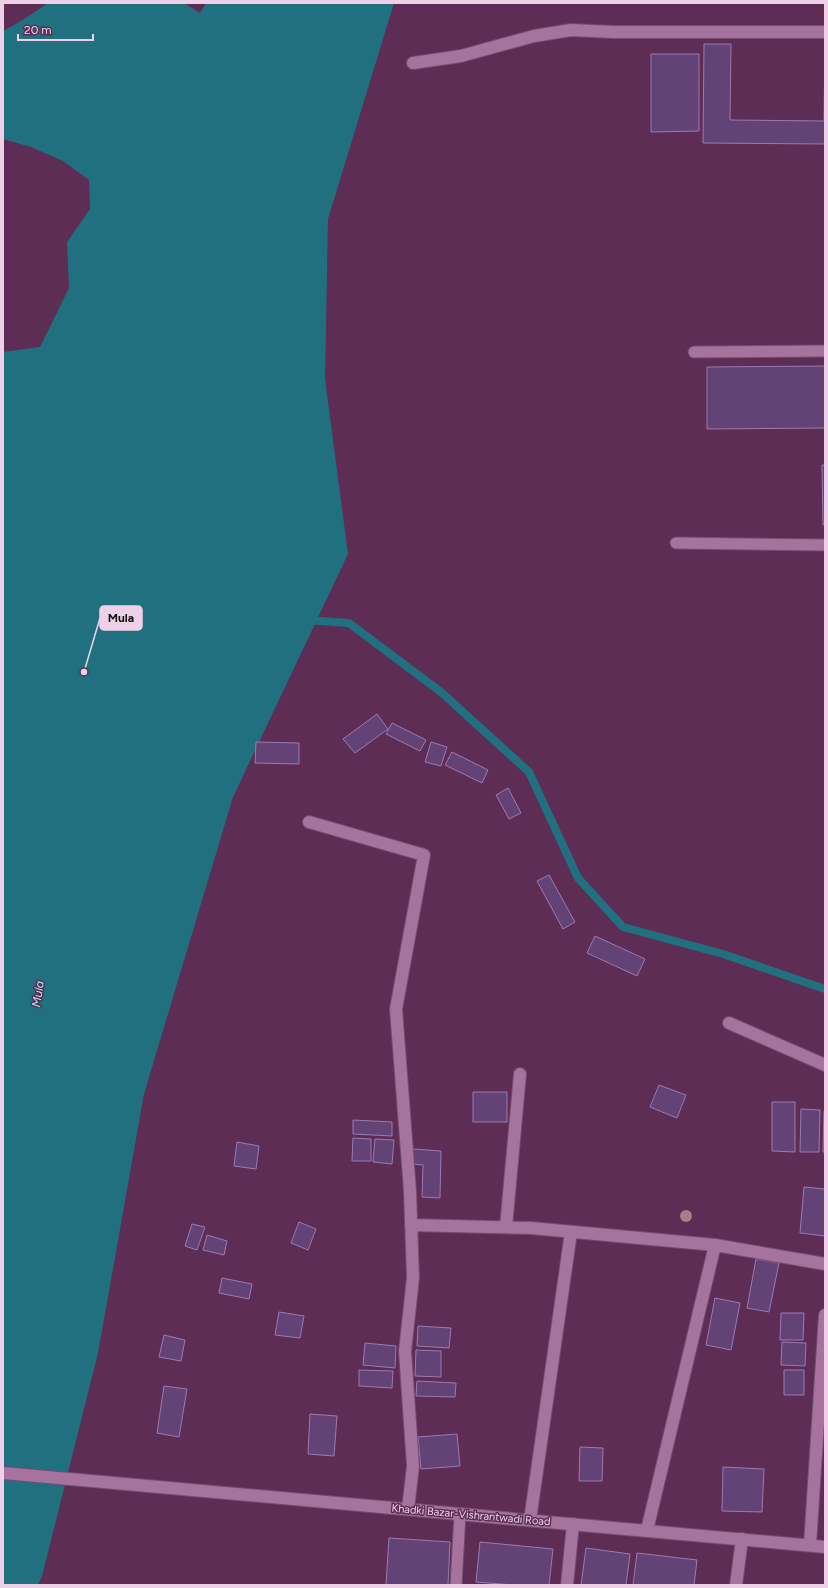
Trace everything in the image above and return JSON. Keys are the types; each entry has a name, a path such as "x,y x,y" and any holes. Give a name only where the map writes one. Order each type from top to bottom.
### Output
{"street":[{"path":"414,63 461,56 534,36 571,30 613,32 825,32"},
{"path":"309,822 424,855 396,1009 410,1191 413,1278 405,1351 413,1466 408,1509"},
{"path":"728,1024 825,1065"},
{"path":"506,1227 520,1074"},
{"path":"411,1224 531,1228 715,1244 825,1264"},
{"path":"530,1520 571,1232"},
{"path":"647,1530 715,1244"},
{"path":"810,1545 825,1315"},
{"name":"Khadki Bazar-Vishrantwadi Road","path":"3,1473 825,1547"},
{"path":"568,1585 573,1524"},
{"path":"736,1585 742,1539"}],"lane":[{"path":"694,352 825,351"},
{"path":"676,543 825,545"},
{"path":"456,1585 460,1514"}],"water":[{"path":"48,3 184,3 200,13 206,3 394,3 328,219 325,379 348,554 233,797 144,1094 98,1353 42,1576 38,1585 3,1585 3,352 40,347 69,288 67,242 90,209 89,180 63,161 31,147 3,139 3,31"}],"building":[{"path":"704,44 731,44 730,120 824,121 825,45 825,144 703,143"},
{"path":"651,54 699,54 699,131 651,132"},
{"path":"825,366 825,428 707,429 707,367"},
{"path":"822,465 825,465 825,525 823,525"},
{"path":"377,714 388,729 355,753 343,739"},
{"path":"392,723 426,740 420,751 386,734"},
{"path":"256,742 299,743 299,764 255,763"},
{"path":"431,742 447,747 441,766 425,762"},
{"path":"452,752 488,770 482,783 445,765"},
{"path":"508,788 521,813 509,819 496,795"},
{"path":"549,875 575,922 563,929 537,881"},
{"path":"595,936 645,959 637,976 587,953"},
{"path":"659,1085 686,1095 677,1118 650,1107"},
{"path":"473,1092 507,1092 507,1122 473,1122"},
{"path":"772,1102 795,1102 795,1152 772,1151"},
{"path":"801,1109 820,1110 819,1152 800,1152"},
{"path":"824,1111 825,1152 823,1152"},
{"path":"353,1120 392,1122 392,1136 353,1134"},
{"path":"353,1138 371,1139 371,1161 352,1161"},
{"path":"375,1139 394,1140 392,1164 373,1162"},
{"path":"237,1142 259,1146 256,1169 234,1166"},
{"path":"413,1149 441,1151 440,1198 422,1197 423,1165 413,1164"},
{"path":"804,1187 825,1189 825,1236 800,1233"},
{"path":"299,1222 316,1229 308,1250 291,1243"},
{"path":"192,1224 205,1227 197,1250 185,1246"},
{"path":"207,1235 227,1241 224,1255 203,1250"},
{"path":"756,1259 779,1263 769,1312 747,1308"},
{"path":"222,1278 252,1284 249,1299 219,1293"},
{"path":"715,1298 740,1303 731,1350 706,1345"},
{"path":"279,1312 304,1316 300,1338 275,1335"},
{"path":"781,1313 804,1313 803,1340 780,1340"},
{"path":"418,1326 451,1328 449,1348 417,1346"},
{"path":"164,1335 185,1340 181,1361 159,1357"},
{"path":"782,1342 806,1343 805,1366 781,1365"},
{"path":"365,1343 396,1346 395,1368 363,1365"},
{"path":"416,1350 441,1351 441,1377 415,1376"},
{"path":"359,1370 393,1371 392,1388 359,1386"},
{"path":"784,1370 804,1370 804,1395 784,1395"},
{"path":"417,1381 456,1383 455,1397 416,1396"},
{"path":"164,1386 187,1389 179,1437 157,1433"},
{"path":"310,1414 337,1416 334,1456 308,1454"},
{"path":"457,1434 460,1466 421,1469 418,1437"},
{"path":"580,1447 603,1448 602,1481 579,1481"},
{"path":"723,1467 764,1469 762,1512 722,1511"},
{"path":"389,1538 450,1542 448,1585 386,1585"},
{"path":"480,1542 553,1549 549,1585 514,1585 476,1582"},
{"path":"586,1548 630,1554 626,1585 581,1585"},
{"path":"637,1553 697,1560 694,1585 633,1585"}],"waterway":[{"path":"307,620 349,623 441,692 529,772 578,878 623,927 723,954 825,989"}],"place":[{"name":"Mula","path":"84,672"}]}
